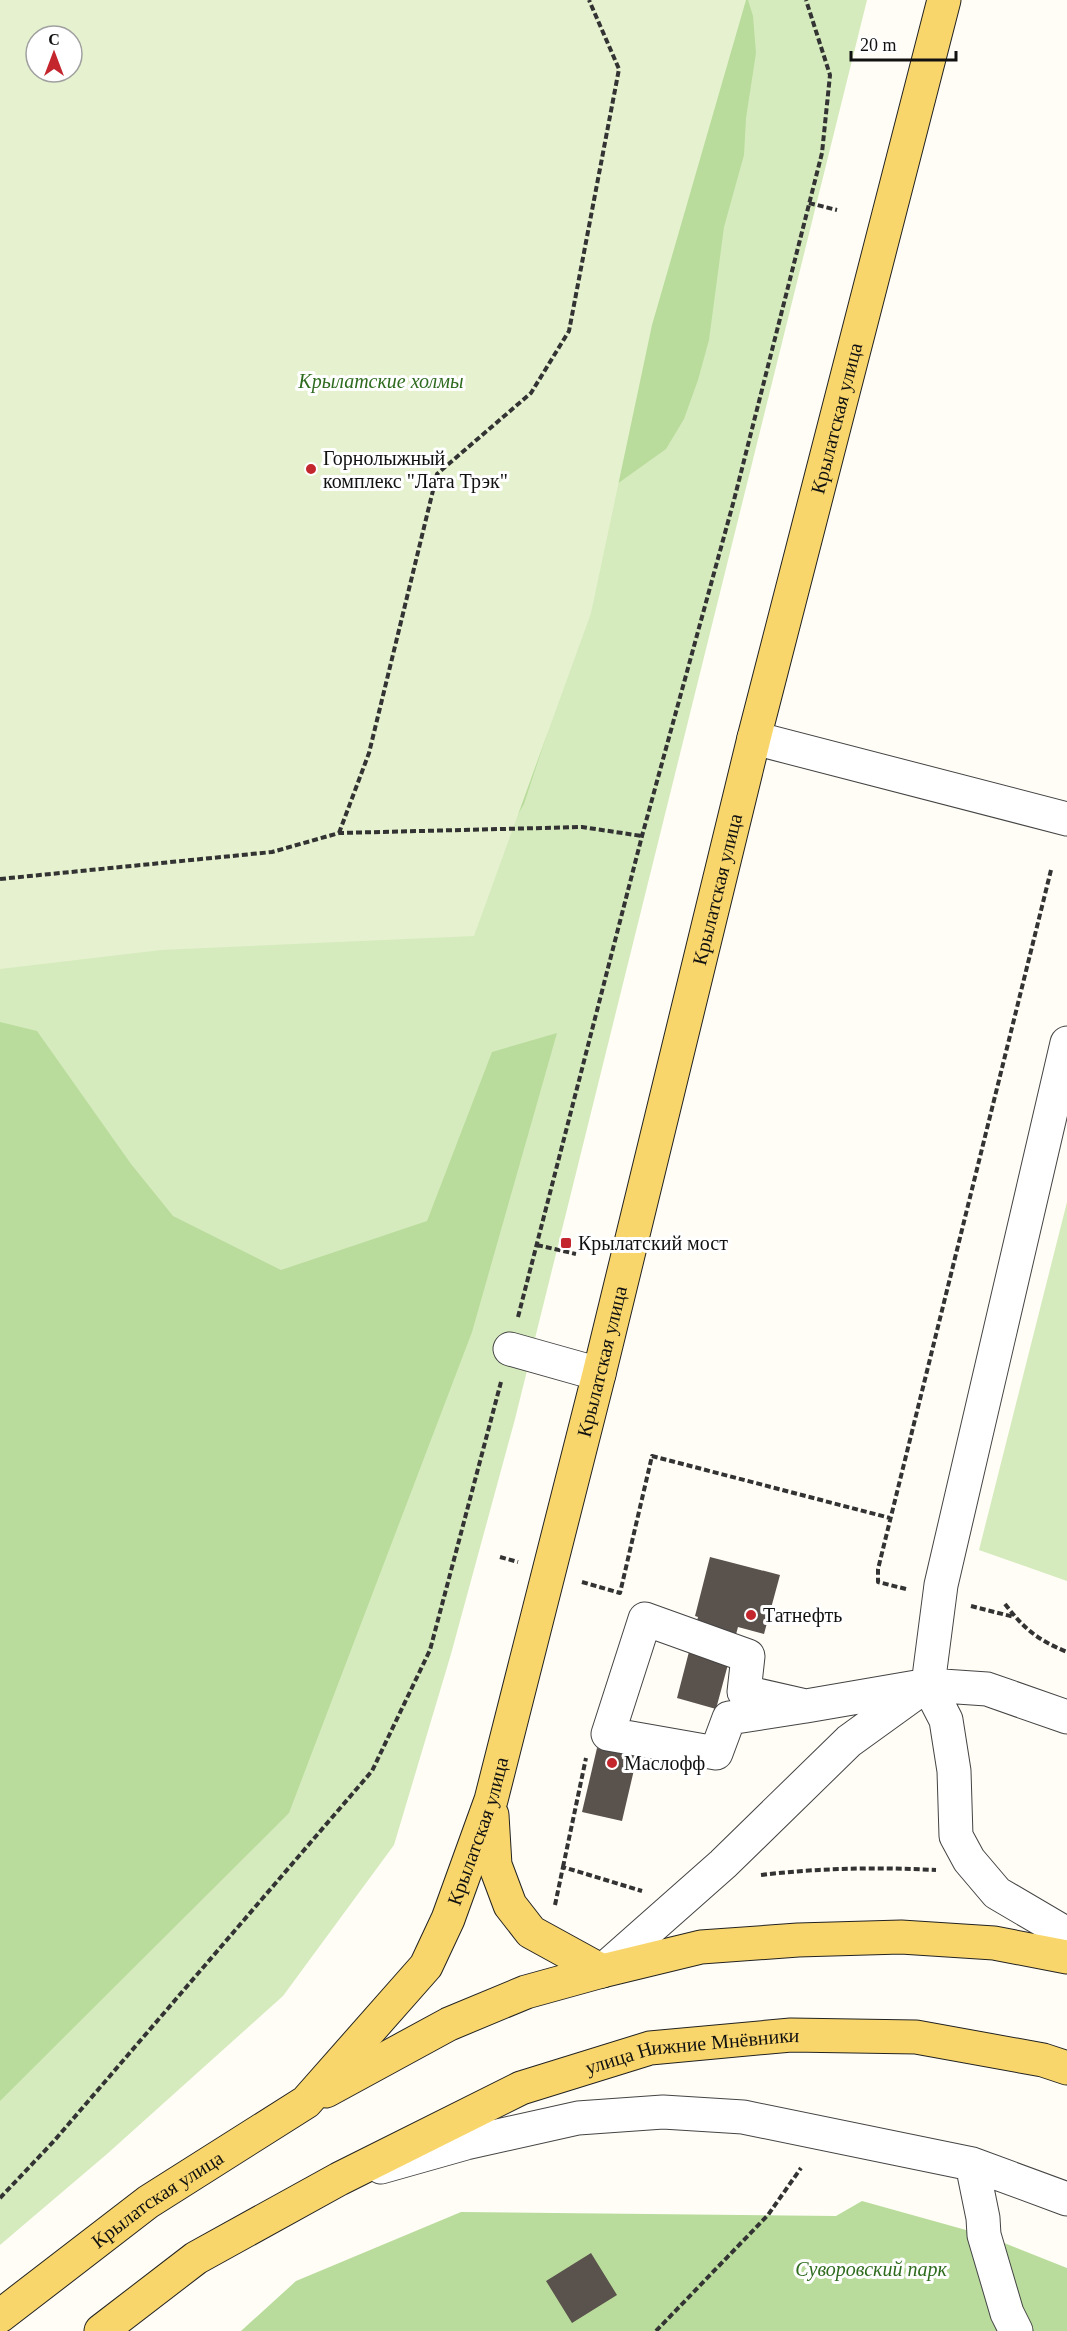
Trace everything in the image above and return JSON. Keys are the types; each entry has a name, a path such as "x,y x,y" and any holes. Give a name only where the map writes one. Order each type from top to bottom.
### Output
{"main road":[{"name":"Крылатская улица","path":"0,2316 148,2202 306,2102 426,1966 448,1919 491,1800 754,738 944,0"},
{"path":"491,1800 495,1865 510,1905 531,1932 602,1971"},
{"path":"306,2102 449,2024 526,1992 701,1947 798,1940 901,1938 982,1942 1067,1957"},
{"name":"улица Нижние Мнёвники","path":"339,2179 521,2088 650,2048 791,2035 916,2037 1043,2060 1067,2068"},
{"path":"101,2331 196,2258 339,2179"}],"street":[{"path":"754,738 1067,819"},
{"path":"1067,1043 941,1585 928,1685 946,1720 954,1772 956,1836 969,1860 997,1893 1067,1934"},
{"path":"510,1349 598,1374"},
{"path":"806,1706 744,1692 748,1656 645,1619 608,1734 716,1753 729,1718 806,1706 928,1685 987,1689 1067,1717"},
{"path":"602,1971 723,1864 849,1741 928,1685"},
{"path":"339,2179 465,2143 578,2118 663,2112 743,2117 972,2164 1067,2199"},
{"path":"972,2164 983,2218 984,2235 1007,2313 1016,2331"}],"path":[{"path":"339,833 369,753 437,474 531,393 569,331 619,69 588,0"},
{"path":"0,2198 54,2141 372,1772 430,1650 642,836 734,500 822,153 830,75 806,0"},
{"path":"809,203 837,210"},
{"path":"0,879 272,852 339,833 582,827 642,836"},
{"path":"878,1569 1051,870"},
{"path":"537,1245 576,1254"},
{"path":"579,1581 620,1593 652,1456 890,1518"},
{"path":"1005,1604 1014,1617 1040,1641 1067,1652"},
{"path":"555,1908 563,1867 648,1893"},
{"path":"750,1877 805,1870 895,1868 941,1870"},
{"path":"656,2331 768,2215 801,2168"}],"green space":[{"name":"Крылатские холмы","path":"0,0 867,0 515,1419 451,1654 394,1845 283,1996 107,2154 0,2245"},
{"name":"Горнолыжный комплекс \"Лата Трэк\"","path":"0,0 746,0 652,325 591,613 474,936 161,950 0,969"},
{"path":"601,0 748,0 753,16 756,53 746,118 744,155 724,227 709,340 698,380 684,419 666,449 571,517 547,734 524,804 504,838"},
{"path":"0,1022 37,1031 131,1164 173,1216 281,1270 427,1221 492,1052 557,1033 472,1332 289,1813 0,2101"},
{"path":"1067,1202 1067,1581 979,1550"},
{"name":"Суворовский парк","path":"862,2201 984,2235 1067,2268 1067,2331 241,2331 296,2281 461,2212 836,2216"}],"building":[{"path":"710,1557 780,1575 764,1634 738,1627 716,1709 677,1698 698,1617 695,1616"},
{"path":"597,1748 637,1757 622,1821 582,1812"},
{"path":"591,2253 617,2295 572,2323 546,2281"}],"place":[{"name":"Горнолыжный комплекс \"Лата Трэк\"","path":"311,469"},
{"name":"Крылатский мост","path":"566,1243"},
{"name":"Татнефть","path":"751,1615"},
{"name":"Маслофф","path":"612,1763"}]}
